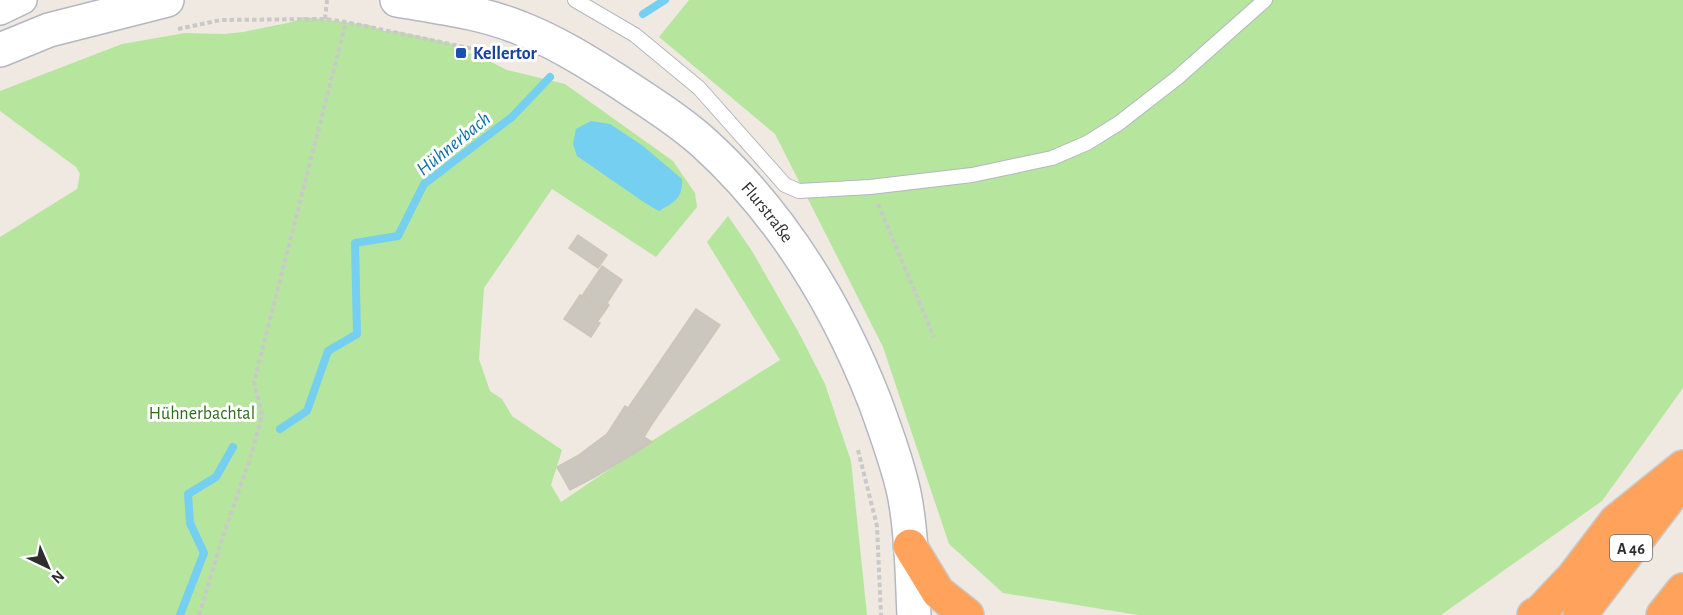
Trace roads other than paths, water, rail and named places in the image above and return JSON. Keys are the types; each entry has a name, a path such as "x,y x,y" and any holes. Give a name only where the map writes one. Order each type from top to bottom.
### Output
{"highway":[{"path":"1534,615 1540,612 1574,576 1616,520 1683,467"},
{"name":"A 46","path":"1580,615 1683,480"},
{"path":"910,546 938,592 967,615"},
{"path":"1663,615 1683,590"}],"main road":[{"name":"Flurstraße","path":"397,0 465,11 520,28 567,51 672,117 705,144 744,184 783,230 801,255 826,298 861,366 887,435 904,493 914,615"},
{"path":"0,50 49,30 172,15"}],"street":[{"path":"0,11 23,0"}],"lane":[{"path":"575,0 635,35 699,88 784,185 799,191 870,187 972,175 1052,158 1087,143 1119,123 1177,78 1265,0"}],"water":[{"path":"591,121 610,124 643,146 682,179 681,191 677,199 659,211 577,156 573,144 576,129"}],"waterway":[{"name":"Hühnerbach","path":"643,14 665,0"},
{"name":"Hühnerbach","path":"280,429 307,411 328,351 357,334 355,243 398,236 424,184 512,117 550,77"},
{"name":"Hühnerbach","path":"180,615 204,553 190,523 188,494 216,477 233,447"}],"place":[{"name":"Kellertor","path":"461,53"}],"park label":[{"name":"Hühnerbachtal","path":"202,413"}]}
